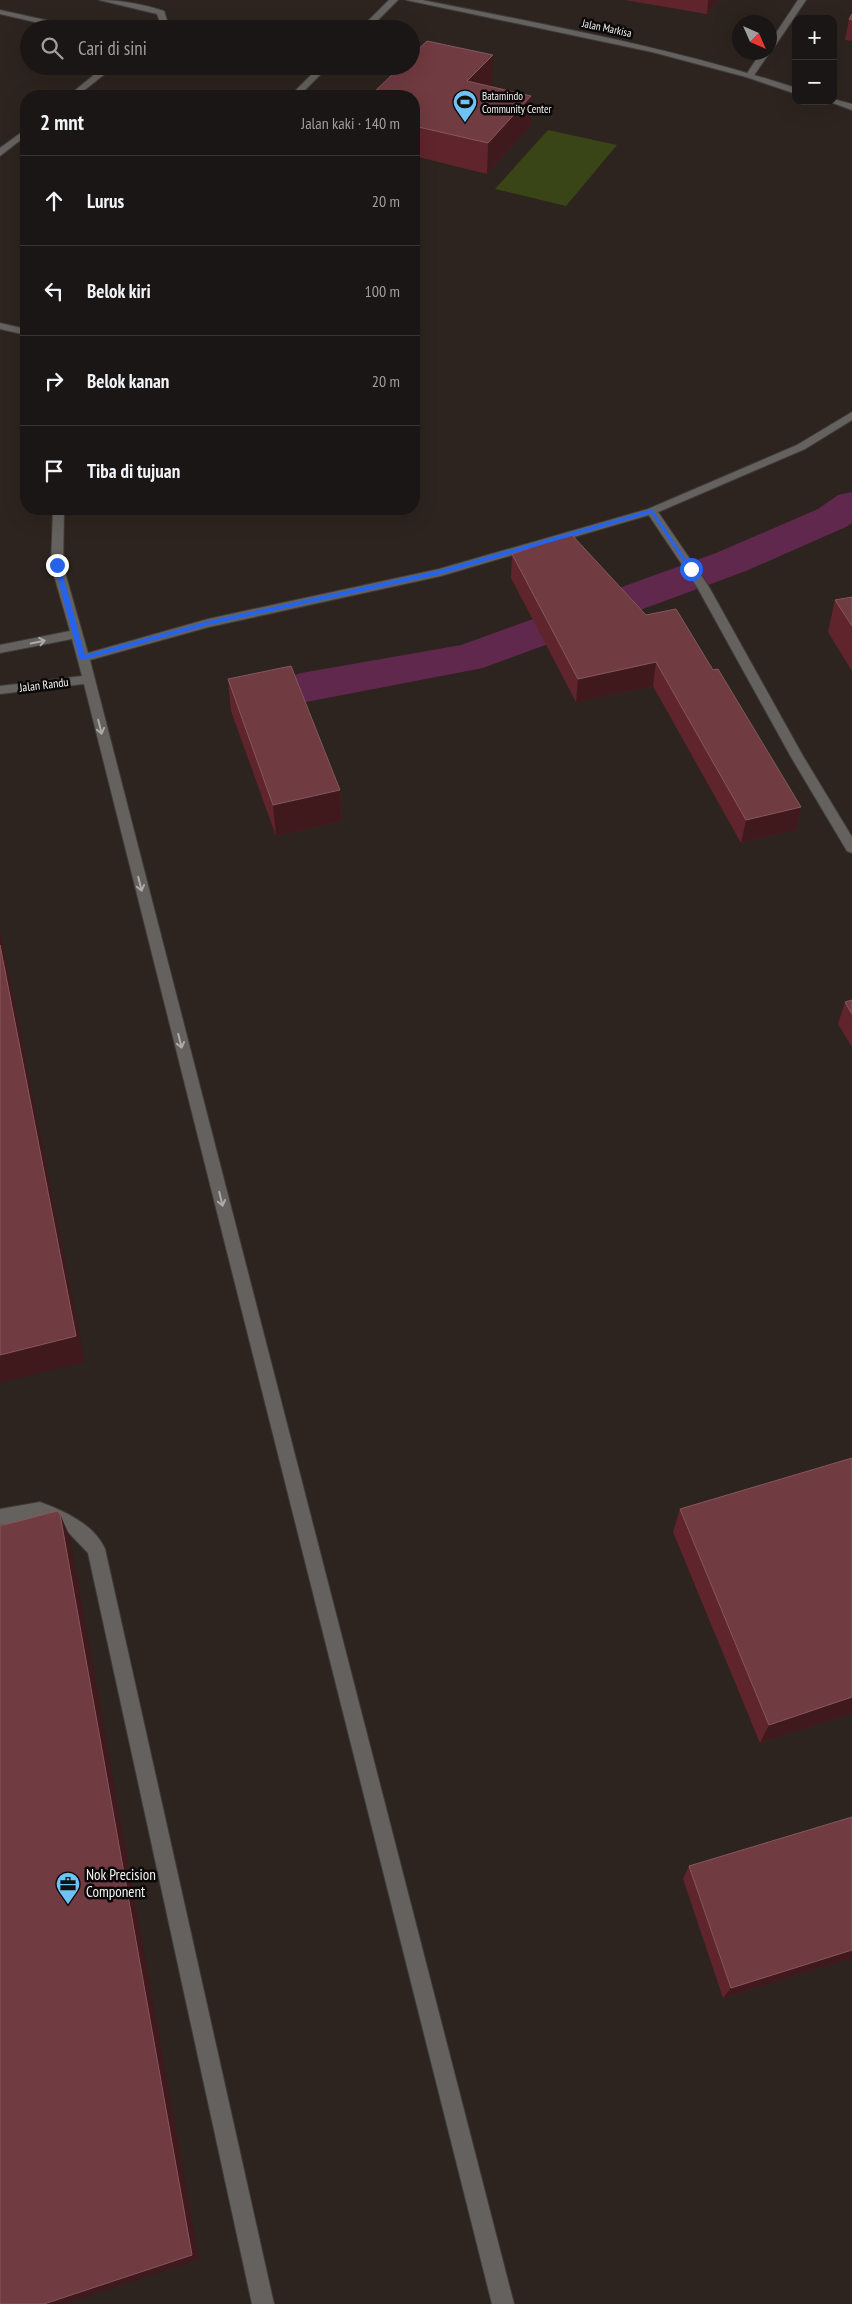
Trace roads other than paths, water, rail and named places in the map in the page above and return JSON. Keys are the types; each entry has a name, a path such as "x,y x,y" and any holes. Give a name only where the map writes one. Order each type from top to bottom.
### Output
{"street":[{"path":"103,0 143,7 162,13 163,20"},
{"path":"373,20 394,0"},
{"name":"Jalan Markisa","path":"410,0 616,41 750,75 792,90"},
{"path":"777,37 802,0"},
{"path":"0,12 36,20"},
{"path":"750,75 760,60"},
{"path":"80,90 99,75"},
{"path":"300,90 316,75"},
{"path":"837,103 852,108"},
{"path":"0,153 20,137"},
{"path":"0,326 20,331"},
{"path":"83,658 208,623 441,572 652,511 800,447 852,415"},
{"path":"652,511 703,587 797,757 852,848"},
{"path":"58,515 57,565 77,634 503,2304"},
{"path":"0,649 77,634"},
{"name":"Jalan Randu","path":"0,690 88,679"},
{"path":"0,1517 40,1510 74,1526 96,1549 263,2304"}],"waterway":[{"path":"301,688 468,658 731,562 832,518 852,504"}],"place":[{"name":"Batamindo Community Center","path":"465,123"},
{"name":"Nok Precision Component","path":"68,1905"}]}
